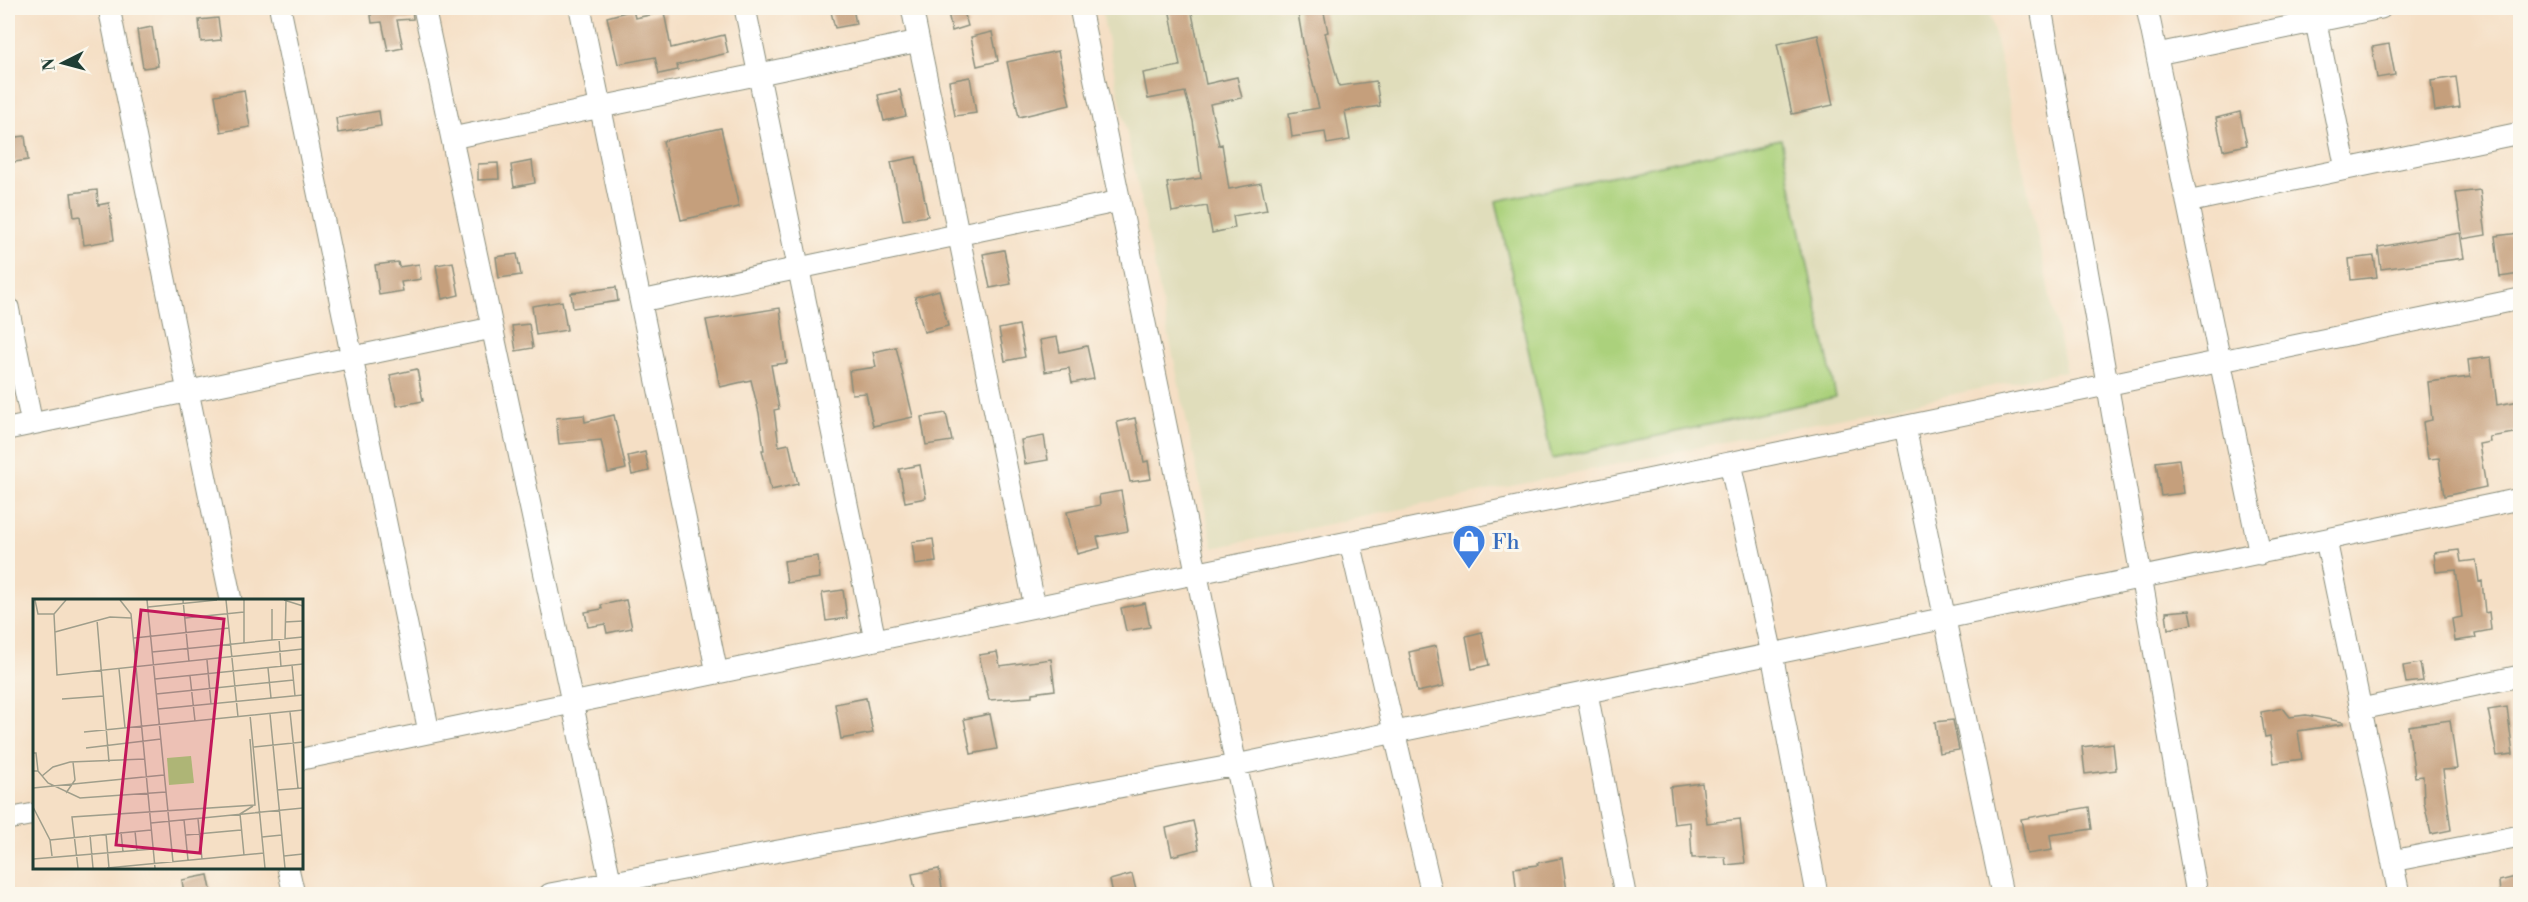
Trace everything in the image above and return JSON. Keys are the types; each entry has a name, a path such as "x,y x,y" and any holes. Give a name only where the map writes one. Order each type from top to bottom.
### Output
{"street":[{"path":"109,8 231,599"},
{"path":"280,8 429,732"},
{"path":"424,8 612,888"},
{"path":"580,8 717,673"},
{"path":"745,8 875,640"},
{"path":"912,8 1035,607"},
{"path":"1080,8 1236,765 1265,894"},
{"path":"2041,8 2197,894"},
{"path":"2147,8 2260,554"},
{"path":"2157,54 2314,14 2381,8"},
{"path":"2314,14 2346,169"},
{"path":"452,138 919,41"},
{"path":"2187,202 2520,133"},
{"path":"641,301 1120,201"},
{"path":"303,759 2520,300"},
{"path":"8,307 32,424"},
{"path":"8,429 492,328"},
{"path":"1905,427 2002,894"},
{"path":"1730,463 1772,654 1817,894"},
{"path":"550,894 612,888 1236,765 2520,499"},
{"path":"2326,540 2399,894"},
{"path":"1350,542 1432,894"},
{"path":"2361,709 2520,676"},
{"path":"1587,693 1625,894"},
{"path":"8,819 33,814"},
{"path":"2392,861 2520,836"},
{"path":"288,869 294,894"}],"shaded area":[{"path":"1101,8 1989,8 2066,371 1213,548"}],"green space":[{"path":"1781,139 1836,397 1552,459 1496,201"}],"building":[{"path":"370,8 412,8 413,19 397,20 403,48 388,51 382,22 372,23"},
{"path":"830,8 853,8 856,24 835,28"},
{"path":"947,8 963,8 968,26 952,31"},
{"path":"1169,8 1191,8 1206,84 1237,77 1242,98 1210,104 1219,145 1222,144 1229,189 1261,183 1267,210 1233,216 1235,228 1212,233 1207,206 1172,212 1167,183 1201,178 1193,121 1185,92 1148,99 1143,73 1180,66"},
{"path":"1297,8 1323,8 1328,32 1325,33 1339,86 1376,81 1380,106 1345,111 1350,140 1327,144 1325,132 1292,137 1289,113 1319,108"},
{"path":"633,10 635,18 664,12 671,48 724,35 728,53 677,65 678,70 659,74 655,57 618,64 607,17"},
{"path":"218,18 221,40 201,42 199,20"},
{"path":"152,27 158,66 143,68 137,30"},
{"path":"992,32 998,61 977,66 971,37"},
{"path":"1818,35 1833,105 1792,114 1777,44"},
{"path":"2389,44 2395,75 2377,78 2372,47"},
{"path":"1058,51 1070,105 1019,117 1007,62"},
{"path":"970,77 976,113 955,116 949,81"},
{"path":"2456,77 2460,107 2435,111 2431,81"},
{"path":"244,90 250,127 221,132 215,95"},
{"path":"900,90 906,116 884,121 878,95"},
{"path":"379,111 381,126 338,133 336,118"},
{"path":"2240,112 2247,145 2223,150 2216,118"},
{"path":"721,128 739,207 681,220 663,141"},
{"path":"25,136 28,160 8,163 8,138"},
{"path":"916,157 928,216 903,220 891,162"},
{"path":"532,161 535,183 514,187 511,165"},
{"path":"498,163 499,179 478,180 478,164"},
{"path":"97,190 98,205 109,203 114,240 84,245 80,216 74,217 71,193"},
{"path":"2480,190 2486,235 2463,239 2456,193"},
{"path":"2460,233 2464,258 2381,269 2378,247"},
{"path":"2520,233 2520,274 2500,277 2495,236"},
{"path":"1004,250 1011,284 990,288 983,254"},
{"path":"517,254 521,275 499,278 496,257"},
{"path":"2374,256 2377,277 2351,280 2349,259"},
{"path":"398,262 399,267 419,264 421,279 401,282 403,291 379,295 375,265"},
{"path":"453,262 459,295 442,299 436,265"},
{"path":"616,287 618,301 573,308 571,293"},
{"path":"939,290 948,326 924,332 915,297"},
{"path":"562,301 567,330 536,335 532,306"},
{"path":"780,308 787,363 771,365 779,409 774,410 779,446 789,444 798,484 771,490 762,450 764,450 759,413 751,380 720,387 706,320"},
{"path":"529,324 533,348 516,351 512,326"},
{"path":"1019,325 1025,357 1005,361 999,329"},
{"path":"1057,337 1060,352 1087,346 1094,379 1072,383 1069,368 1045,372 1040,340"},
{"path":"896,347 913,417 873,426 866,393 852,394 849,371 876,367 873,352"},
{"path":"2491,357 2497,405 2520,401 2520,432 2489,437 2490,442 2479,444 2486,487 2444,496 2439,458 2428,459 2423,422 2432,420 2428,382 2470,377 2468,360"},
{"path":"417,369 423,401 397,406 390,375"},
{"path":"946,413 952,441 926,445 921,417"},
{"path":"584,415 585,422 614,415 626,469 608,473 601,440 559,444 556,418"},
{"path":"1135,418 1144,462 1148,461 1151,479 1130,482 1117,422"},
{"path":"1044,436 1048,460 1025,464 1021,440"},
{"path":"645,452 649,471 632,475 628,456"},
{"path":"2179,459 2184,493 2161,496 2156,462"},
{"path":"920,465 926,498 905,502 899,469"},
{"path":"1121,491 1128,531 1097,537 1100,548 1077,554 1067,512 1100,505 1099,495"},
{"path":"933,539 936,562 915,565 912,542"},
{"path":"2459,550 2461,562 2476,560 2479,582 2482,581 2485,613 2489,612 2491,630 2475,633 2476,638 2455,641 2452,619 2462,617 2456,570 2436,572 2434,553"},
{"path":"818,556 820,578 787,583 784,561"},
{"path":"843,590 847,618 826,621 822,593"},
{"path":"626,600 632,628 607,633 605,624 588,627 585,612 602,609 601,605"},
{"path":"1145,603 1150,627 1126,631 1121,608"},
{"path":"2190,610 2193,624 2168,629 2166,612"},
{"path":"1482,632 1489,665 1472,669 1466,636"},
{"path":"1436,646 1444,686 1417,692 1409,652"},
{"path":"997,652 1000,666 1051,659 1055,690 1032,693 1032,697 989,700 979,655"},
{"path":"2420,663 2423,681 2406,683 2403,666"},
{"path":"866,698 873,733 841,739 835,704"},
{"path":"2507,707 2513,754 2497,756 2488,710"},
{"path":"2283,708 2290,717 2306,715 2343,722 2343,724 2298,731 2302,759 2274,763 2270,736 2265,737 2261,712"},
{"path":"990,714 997,749 971,754 964,719"},
{"path":"1953,720 1959,750 1939,753 1935,722"},
{"path":"2450,720 2457,769 2443,770 2451,830 2431,834 2424,802 2423,776 2415,777 2408,726"},
{"path":"2113,743 2116,770 2085,774 2082,747"},
{"path":"1702,783 1707,823 1740,819 1745,863 1726,865 1725,857 1692,858 1690,822 1674,824 1670,787"},
{"path":"2089,807 2092,829 2050,835 2052,850 2027,854 2021,819"},
{"path":"1193,821 1199,849 1172,856 1166,828"},
{"path":"1562,858 1567,891 1517,894 1514,868 1538,865 1537,863"},
{"path":"939,869 943,894 916,894 912,874"},
{"path":"1132,874 1137,894 1113,894 1110,880"},
{"path":"208,875 212,894 184,894 182,880"},
{"path":"2520,876 2520,894 2500,894 2499,881"}],"place":[{"name":"Fh","path":"1469,570"}]}
